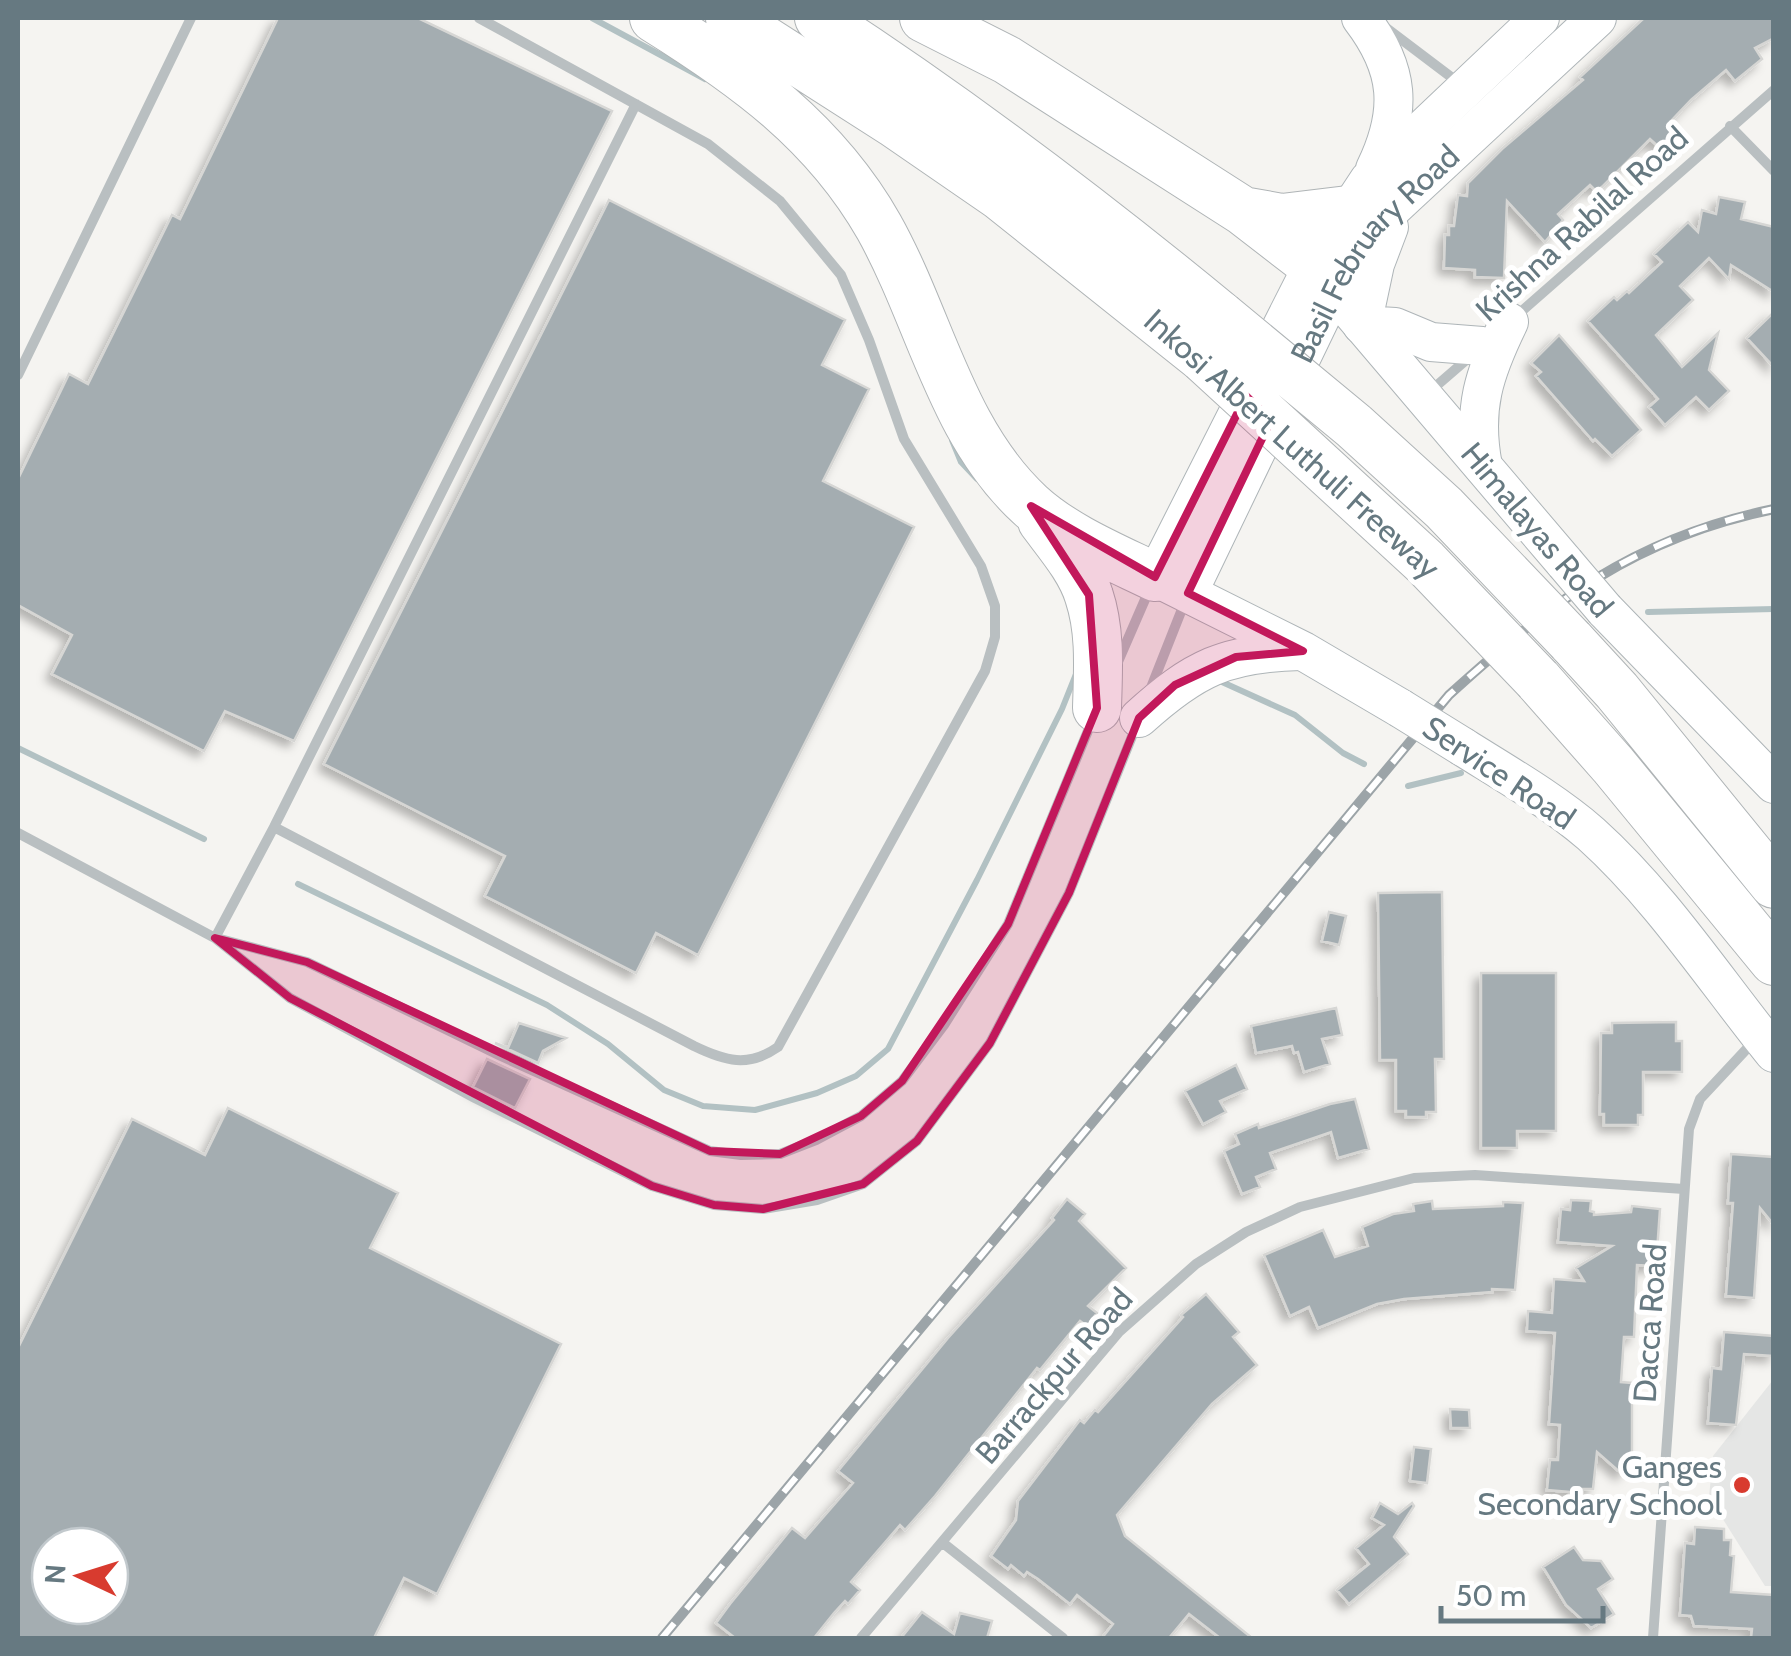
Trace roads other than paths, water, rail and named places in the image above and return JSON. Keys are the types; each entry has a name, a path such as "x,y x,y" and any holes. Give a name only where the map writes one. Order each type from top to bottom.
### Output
{"highway":[{"path":"654,18 712,53 777,102 835,162 878,227 975,439 1031,506 1067,555 1089,594 1098,650 1118,713"},
{"name":"Inkosi Albert Luthuli Freeway","path":"730,18 878,112 1212,337 1354,426 1444,508 1588,626 1617,690 1774,884"},
{"name":"Inkosi Albert Luthuli Freeway","path":"820,18 930,89 1110,225 1538,680 1774,961"},
{"path":"924,18 1006,60 1243,211 1323,278"},
{"path":"1243,211 1282,218 1373,195"},
{"path":"1031,506 1079,539 1172,585"}],"street":[{"path":"18,375 191,18"},
{"path":"274,827 694,1046 725,1060 747,1062 778,1047 985,671 995,637 996,606 981,566 904,439 869,340 840,275 780,200 708,144 479,18"},
{"path":"1361,18 1389,68 1395,104 1373,195 1372,336"},
{"path":"1370,18 1464,87 1492,115"},
{"name":"Basil February Road","path":"1172,585 1323,278 1373,195 1464,87 1540,18"},
{"name":"Basil February Road","path":"1373,195 1492,115 1597,18"},
{"name":"Krishna Rabilal Road","path":"1424,397 1774,90"},
{"path":"215,938 636,104"},
{"path":"1730,126 1774,171"},
{"name":"Basil February Road","path":"1172,585 1299,360 1323,278 1372,227 1373,195"},
{"name":"Himalayas Road","path":"1323,278 1565,564 1588,626 1774,784"},
{"path":"1299,360 1395,327 1444,344 1495,334 1480,393 1478,419 1483,466"},
{"path":"215,938 307,962 710,1152 741,1156 780,1154 861,1116 902,1080 944,1025 1008,924 1118,713 1172,585"},
{"path":"18,833 215,938 290,998 476,1098 652,1186 714,1206 763,1209 817,1200 863,1184 917,1141 990,1043 1068,894 1118,713 1172,585"},
{"name":"Service Road","path":"1172,585 1303,651 1400,708 1519,782 1590,834 1648,894 1766,1045"},
{"path":"1118,713 1236,657 1303,651"},
{"name":"Dacca Road","path":"1653,1638 1689,1129 1700,1099 1766,1045"},
{"name":"Barrackpur Road","path":"861,1638 1120,1332 1196,1264 1246,1232 1300,1206 1414,1178 1475,1175 1684,1189"},
{"path":"943,1542 1063,1638"}],"waterway":[{"path":"592,18 705,79"},
{"path":"952,440 961,462 977,479"},
{"path":"1648,612 1774,609"},
{"path":"298,884 547,1005 608,1044 664,1090 703,1106 755,1110 817,1093 856,1076 888,1049 977,880 1076,674"},
{"path":"1222,682 1295,715 1343,753 1364,764"},
{"path":"18,748 204,839"},
{"path":"1408,786 1461,773"}],"railway":[{"path":"662,1638 1449,695 1524,630 1598,578 1678,537 1774,509"}],"place":[{"name":"Ganges Secondary School","path":"1742,1485"}]}
